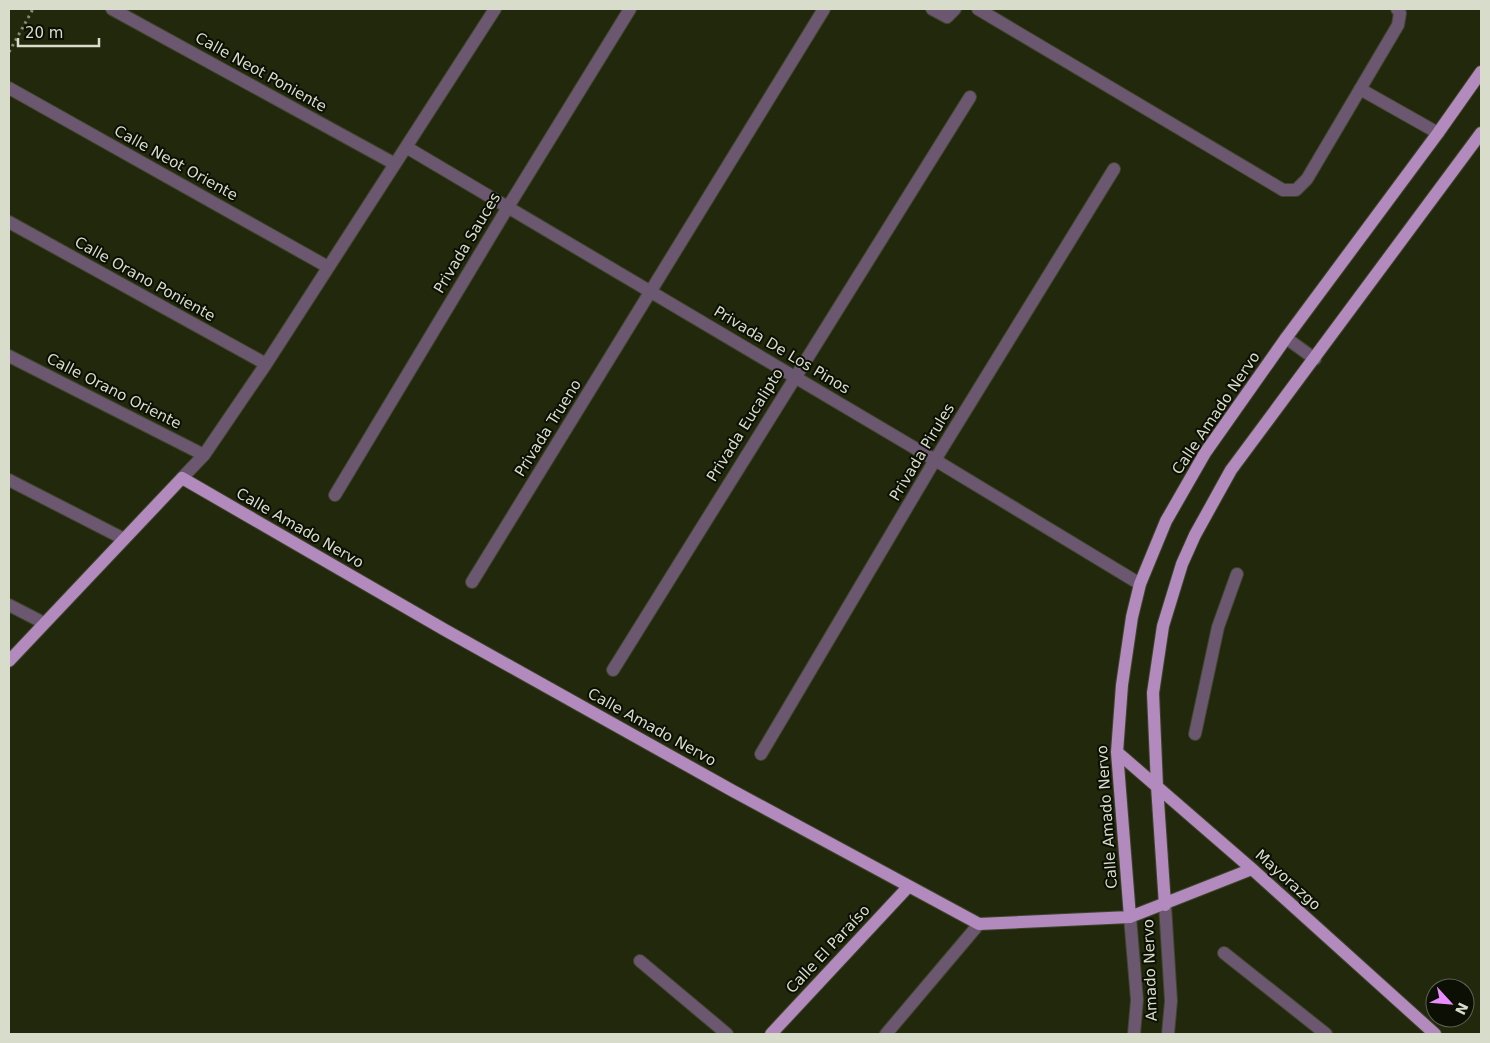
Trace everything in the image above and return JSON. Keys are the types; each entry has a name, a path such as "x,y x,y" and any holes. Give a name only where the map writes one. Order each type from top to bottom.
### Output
{"main road":[{"name":"Calle Amado Nervo","path":"1130,918 1117,752 1122,684 1132,617 1140,584 1166,522 1205,453 1286,338 1481,72"},
{"path":"1165,904 1153,693 1163,626 1182,564 1195,535 1231,470 1481,133"},
{"name":"Calle Amado Nervo","path":"182,478 445,630 733,791 979,924"},
{"path":"9,661 182,478"},
{"name":"Mayorazgo","path":"1117,752 1252,869 1435,1034"},
{"path":"979,924 1130,918 1252,869"},
{"name":"Calle El Paraíso","path":"771,1034 909,886"}],"street":[{"name":"Calle Neot Poniente","path":"112,9 395,164"},
{"path":"182,478 204,455 266,364 495,9"},
{"name":"Privada Sauces","path":"334,495 630,9"},
{"path":"651,291 824,9"},
{"path":"932,9 948,16 955,9"},
{"path":"978,9 1283,190 1296,190 1307,179 1398,25 1400,13 1397,9"},
{"name":"Calle Neot Oriente","path":"9,88 328,267"},
{"path":"1360,89 1438,133"},
{"name":"Privada Eucalipto","path":"613,670 794,376 970,96"},
{"name":"Privada De Los Pinos","path":"406,147 936,460 1140,584"},
{"name":"Privada Pirules","path":"761,754 936,460 1114,169"},
{"name":"Calle Orano Poniente","path":"9,222 266,364"},
{"name":"Privada Trueno","path":"472,582 651,291"},
{"path":"1286,338 1315,359"},
{"name":"Calle Orano Oriente","path":"9,356 204,455"},
{"path":"9,480 124,539"},
{"path":"1195,734 1218,628 1237,574"},
{"path":"9,605 44,623"},
{"name":"Amado Nervo","path":"1165,904 1171,1001 1168,1034"},
{"name":"Amado Nervo","path":"1130,918 1137,1000 1134,1034"},
{"path":"886,1034 979,924"},
{"path":"1224,952 1326,1034"},
{"path":"640,960 728,1034"}],"path":[{"path":"9,52 33,9"}]}
